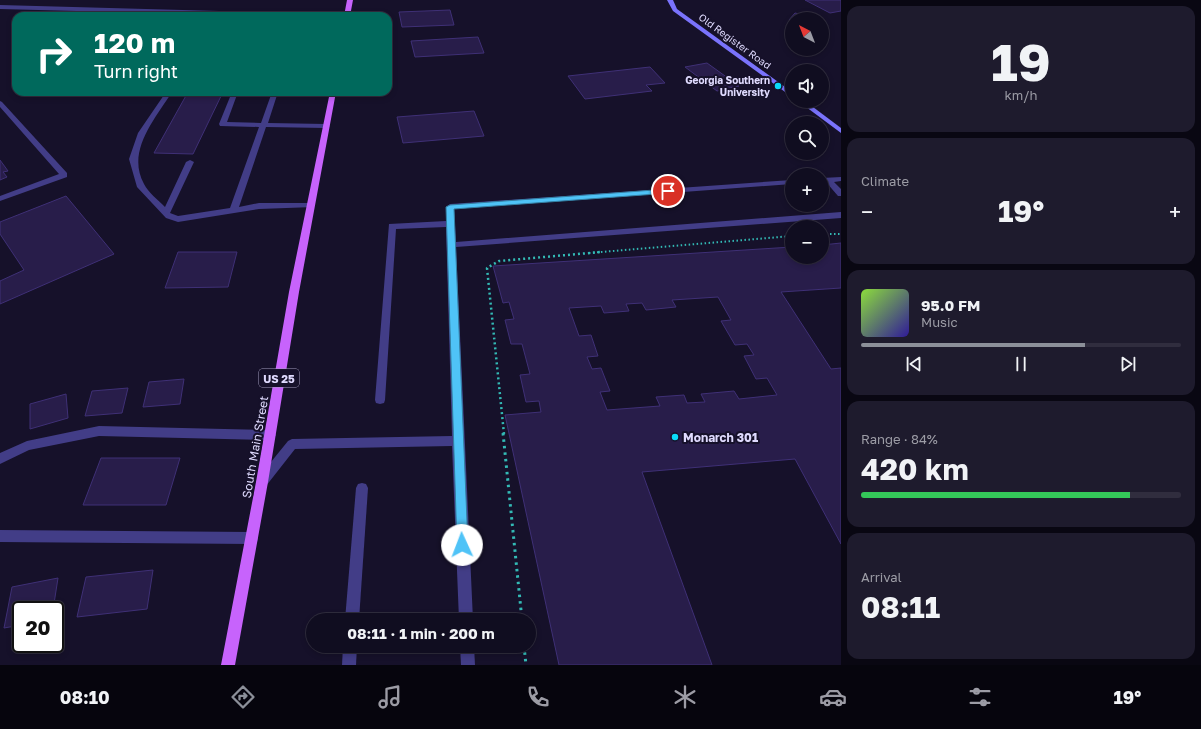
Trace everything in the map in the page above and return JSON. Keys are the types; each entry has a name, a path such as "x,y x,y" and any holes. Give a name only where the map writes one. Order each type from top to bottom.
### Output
{"main road":[{"path":"348,12 350,0"},
{"name":"South Main Street","path":"228,665 262,482 294,292 332,96"}],"street":[{"name":"Old Register Road","path":"670,0 675,10 785,89"},
{"path":"0,7 180,12"},
{"path":"165,96 142,133 133,159 140,185 169,216 178,219 259,206 311,205"},
{"path":"234,96 223,124 326,126"},
{"path":"234,209 274,96"},
{"path":"0,103 64,175 0,199"},
{"path":"810,108 841,131"},
{"path":"166,212 190,162"},
{"path":"829,180 841,179"},
{"path":"466,613 450,207 785,183"},
{"path":"829,184 841,194"},
{"path":"451,245 841,215"},
{"path":"380,400 392,226 450,224"},
{"path":"0,459 27,446 99,431 270,435"},
{"path":"262,482 292,444 458,441"},
{"path":"353,613 362,488"},
{"path":"0,536 252,538"},
{"path":"349,665 350,653"},
{"path":"467,653 468,665"}],"path":[{"path":"829,234 841,234"},
{"path":"521,613 487,268 499,262 785,237"},
{"path":"525,653 526,665"}],"building":[{"path":"805,0 841,0 841,11 828,12"},
{"path":"450,10 454,25 402,27 399,12"},
{"path":"478,37 484,53 415,57 411,41"},
{"path":"707,63 739,86 717,91 685,67"},
{"path":"650,67 665,83 646,85 652,91 585,99 568,76"},
{"path":"186,96 221,96 193,154 154,153"},
{"path":"474,111 484,136 403,143 397,117"},
{"path":"0,160 8,171 3,172 7,177 0,180"},
{"path":"66,196 114,254 0,304 0,281 24,270 0,234 0,222"},
{"name":"Monarch 301","path":"841,243 841,288 781,292 831,369 841,368 841,544 795,459 642,472 712,665 559,665 505,415 541,412 539,401 526,402 520,375 530,374 522,344 511,344 505,320 514,319 509,302 503,303 493,266 785,247 785,264 829,264 829,244","holes":["718,297 731,320 721,321 735,345 747,344 754,355 744,356 756,379 767,378 777,395 739,399 734,391 701,394 705,402 687,403 684,395 656,397 660,406 607,410 600,392 610,391 601,368 592,369 587,357 598,356 591,335 579,336 569,308 601,306 604,313 629,311 626,304 642,303 646,310 676,307 672,300"]},
{"path":"178,252 237,252 228,287 165,288"},
{"path":"184,379 180,404 143,407 149,382"},
{"path":"128,388 122,413 85,416 92,391"},
{"path":"66,394 68,418 30,429 30,404"},
{"path":"101,458 180,458 166,505 83,505"},
{"path":"153,570 147,609 77,617 86,577"},
{"path":"58,578 54,601 12,601 12,627 4,628 12,587"}],"place":[{"name":"Georgia Southern University","path":"778,86"},
{"name":"Monarch 301","path":"675,437"}],"route":[{"path":"462,545 450,207 668,191"}]}
